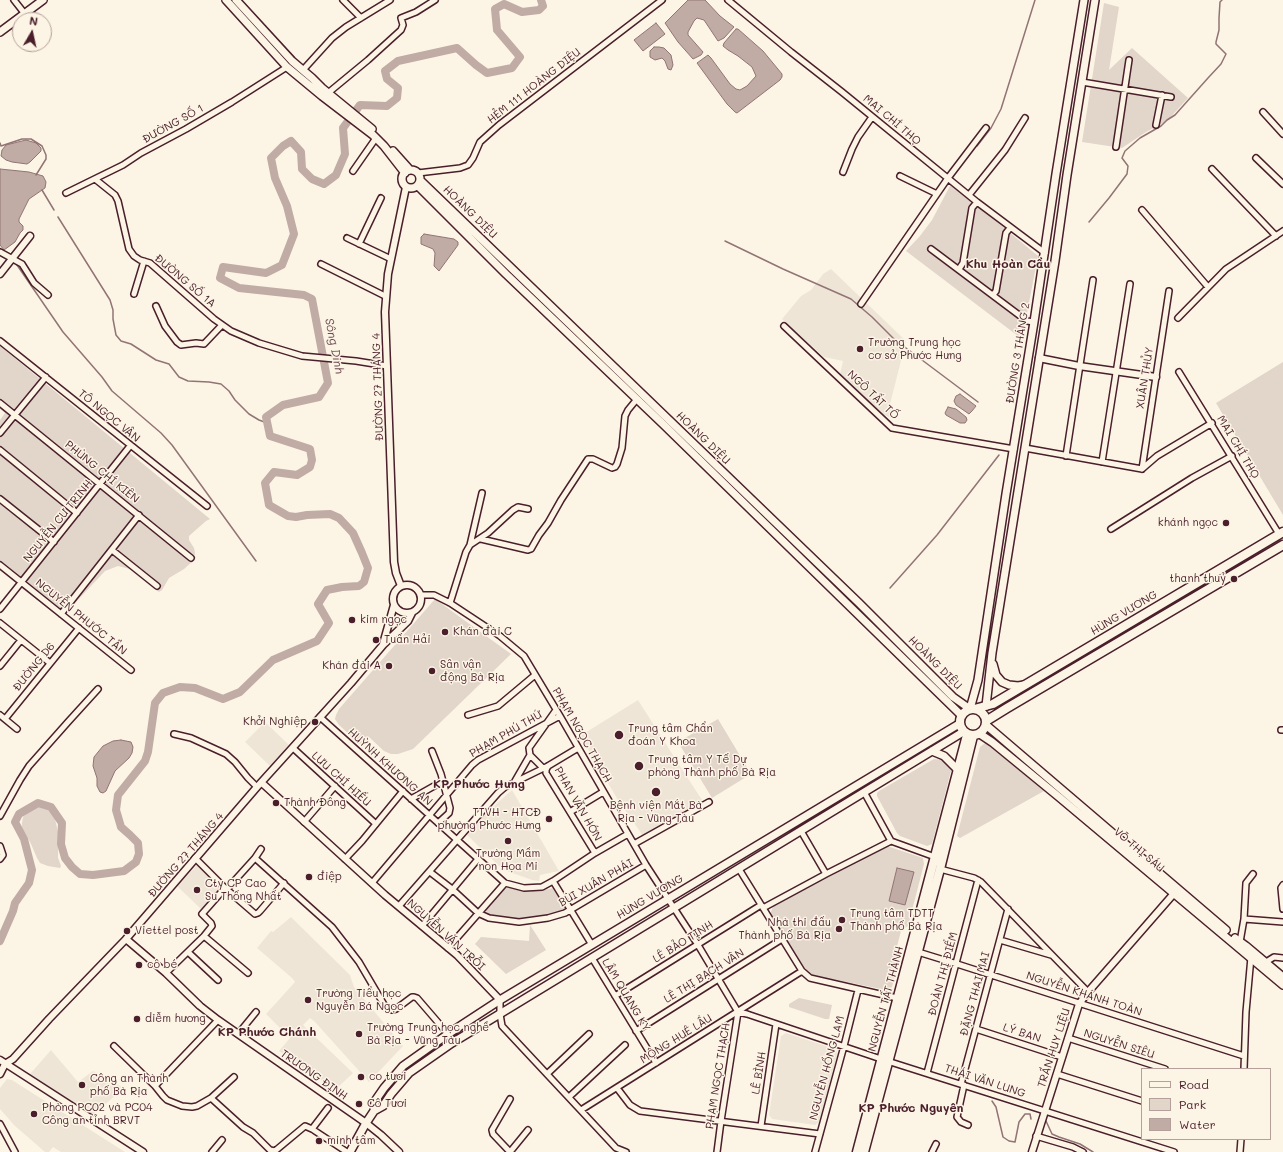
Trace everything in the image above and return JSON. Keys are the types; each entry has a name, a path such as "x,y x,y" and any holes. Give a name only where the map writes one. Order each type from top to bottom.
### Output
{"main road":[{"path":"28,12 43,0"},
{"name":"ĐƯỜNG 3 THÁNG 2","path":"972,709 978,680 1084,0"},
{"name":"ĐƯỜNG 3 THÁNG 2","path":"986,706 992,653 1055,261 1094,0"},
{"path":"234,1 292,60 328,93 333,101"},
{"path":"234,1 287,67 383,139 407,171"},
{"path":"0,32 12,23"},
{"path":"362,124 407,171"},
{"path":"413,170 420,175 419,184 412,189 406,187 402,180 407,171 413,170"},
{"name":"HOÀNG DIỆU","path":"419,184 629,387 859,603 953,697 972,709"},
{"name":"HOÀNG DIỆU","path":"629,387 636,399 961,715"},
{"path":"1281,533 1283,544"},
{"name":"HÙNG VƯƠNG","path":"972,709 993,704 1281,533"},
{"path":"783,542 789,536"},
{"name":"HÙNG VƯƠNG","path":"986,721 1283,544"},
{"path":"1205,578 1210,588"},
{"path":"992,653 996,675 1002,682 1018,686 1024,685"},
{"path":"986,706 986,721 983,731 971,734 959,724 961,715 972,709 979,710 986,721"},
{"name":"VÕ THỊ SÁU","path":"986,721 1176,891 1246,949 1266,962 1283,977"},
{"name":"HÙNG VƯƠNG","path":"374,1111 375,1101 403,1066 448,1034 500,1000 959,724"},
{"name":"HÙNG VƯƠNG","path":"348,1152 374,1111 383,1106 409,1073 452,1043 932,751 971,734"},
{"name":"VÕ THỊ SÁU","path":"971,734 992,742 1246,949 1283,985"},
{"name":"NGUYỄN TẤT THÀNH","path":"864,1152 885,1060 897,998 957,769 971,734"},
{"name":"NGUYỄN TẤT THÀNH","path":"857,1152 918,952 940,869 971,734"},
{"path":"932,751 944,756 957,769"}],"street":[{"path":"14,0 23,12"},
{"path":"343,0 361,18"},
{"path":"303,70 332,38 346,27 390,0"},
{"path":"328,93 401,30 403,25 401,18 416,12 436,0"},
{"name":"HẺM 111 HOÀNG DIỆU","path":"418,173 460,168 468,165 480,142 499,125 662,0"},
{"name":"MAI CHÍ THỌ","path":"728,0 977,202 1045,253"},
{"path":"1116,147 1129,60"},
{"name":"ĐƯỜNG SỐ 1","path":"66,193 123,165 141,153 232,102 287,67"},
{"path":"1082,82 1171,97"},
{"path":"1156,125 1162,95"},
{"path":"1263,112 1283,134"},
{"path":"843,172 858,137 872,117"},
{"path":"969,195 1005,150 1025,118"},
{"path":"861,304 948,178 986,128"},
{"path":"353,171 376,138"},
{"path":"1256,158 1283,184"},
{"path":"1212,169 1276,236"},
{"path":"1056,174 1067,176"},
{"path":"900,176 937,194"},
{"name":"ĐƯỜNG SỐ 1A","path":"95,179 115,195 118,201 129,249 134,256 140,260 150,263 231,331 259,343 302,356 387,366"},
{"name":"ĐƯỜNG 27 THÁNG 4","path":"401,586 394,562 385,296 388,274 406,187"},
{"path":"359,244 382,198"},
{"path":"959,269 963,263 972,208 977,202"},
{"path":"1142,210 1208,287"},
{"path":"993,295 996,291 1006,233 1010,228"},
{"path":"1178,318 1233,263 1283,231"},
{"path":"0,274 30,236"},
{"path":"347,238 391,259"},
{"path":"931,249 1027,321 1034,322"},
{"path":"0,252 22,264 34,283 48,295"},
{"path":"134,294 144,261"},
{"path":"321,264 385,296"},
{"path":"1066,456 1092,280"},
{"path":"1102,462 1130,284"},
{"name":"XUÂN THỦY","path":"1142,469 1169,291"},
{"path":"156,306 165,326 181,345 196,343 204,344 222,325"},
{"name":"NGÔ TẤT TỐ","path":"784,326 892,428 1014,449"},
{"name":"TÔ NGỌC VÂN","path":"0,341 207,506"},
{"path":"1039,358 1079,366 1156,377"},
{"name":"MAI CHÍ THỌ","path":"1179,372 1281,533"},
{"path":"0,433 46,377"},
{"path":"481,539 528,550 531,549 588,459 593,459 612,468 615,467 622,448 625,416 636,399"},
{"name":"PHÙNG CHÍ KIÊN","path":"0,403 191,558"},
{"path":"1025,448 1142,469 1157,456 1212,423"},
{"name":"NGUYỄN CƯ TRINH","path":"0,609 130,446"},
{"path":"0,450 77,513"},
{"path":"1111,529 1192,478 1232,456"},
{"path":"450,603 466,552 470,546 482,494"},
{"path":"0,499 54,542"},
{"path":"470,546 481,539 513,510 518,507 528,509"},
{"path":"61,614 139,515"},
{"path":"112,550 157,586"},
{"name":"NGUYỄN PHƯỚC TẦN","path":"0,565 131,670"},
{"path":"401,586 414,586 420,591 421,595 420,606 412,612 403,613 394,605 393,596 401,586"},
{"name":"PHẠM NGỌC THẠCH","path":"421,595 434,595 450,603 500,636 516,648 528,661 646,865 698,945 738,1012 717,1152"},
{"name":"ĐƯỜNG 27 THÁNG 4","path":"383,645 394,605"},
{"name":"ĐƯỜNG 27 THÁNG 4","path":"0,1074 3,1062 13,1059 49,1019 126,939 259,785 352,683 383,645 408,621 412,612"},
{"path":"0,623 50,663"},
{"name":"ĐƯỜNG D6","path":"2,717 79,628"},
{"path":"0,666 21,640"},
{"path":"468,715 498,706 535,675"},
{"path":"0,816 29,766 98,689"},
{"path":"514,782 530,755 529,748 556,710"},
{"name":"PHẠM PHÚ THỨ","path":"372,883 466,770 478,760 560,716"},
{"path":"2,717 17,729"},
{"name":"HUỲNH KHƯƠNG AN","path":"320,717 505,883 517,887 542,887 628,834"},
{"path":"174,734 191,738 226,754 235,762 248,778 259,785"},
{"name":"LƯU CHÍ HIẾU","path":"293,748 376,824"},
{"path":"399,906 498,793 505,787 545,767 578,748"},
{"path":"432,751 447,794 450,811 438,823"},
{"path":"530,755 545,767"},
{"name":"PHAN VĂN HỚN","path":"545,767 546,773 595,853"},
{"path":"411,799 443,781"},
{"name":"NGUYỄN VĂN TRỖI","path":"259,785 304,822 448,948 500,1000"},
{"path":"304,822 334,786"},
{"path":"345,859 403,791"},
{"path":"570,812 603,792"},
{"path":"864,792 890,841 935,857"},
{"path":"634,844 709,802"},
{"path":"801,831 826,874"},
{"name":"LÊ BẢO TỊNH","path":"615,996 762,907 890,841"},
{"path":"0,846 3,855 0,859"},
{"path":"166,973 204,936 212,926 202,914 255,858 261,849"},
{"path":"195,858 253,912 258,913 284,883"},
{"path":"255,858 327,921 359,962 386,1008 392,1010 396,1009 412,997 417,998 448,1034"},
{"path":"422,926 478,859"},
{"name":"BÙI XUÂN PHÁI","path":"430,872 478,913 489,918 519,922 548,918 570,911 646,865"},
{"path":"739,869 802,971 810,978 897,998"},
{"path":"940,869 974,878 986,886 1088,992"},
{"path":"1244,1068 1246,949 1244,919 1246,882 1253,874"},
{"name":"ĐOÀN THỊ ĐIỂM","path":"927,1073 978,880"},
{"path":"553,881 592,945"},
{"path":"448,948 505,883"},
{"path":"1283,885 1281,888 1283,909"},
{"name":"TRẦN HUY LIỆU","path":"1032,1152 1044,1110 1080,1004 1088,992 1176,891"},
{"name":"ĐẶNG THAI MAI","path":"968,1125 959,1121 957,1117 963,1084 1008,909"},
{"path":"1244,919 1283,922"},
{"path":"204,936 248,972"},
{"name":"TRƯƠNG ĐỊNH","path":"126,939 166,973 200,1006 366,1122 399,1152"},
{"name":"LÊ THỊ BẠCH VÂN","path":"636,1031 782,939"},
{"path":"1000,940 1052,955"},
{"path":"188,952 218,980"},
{"name":"NGUYỄN KHÁNH TOÀN","path":"918,952 1244,1056"},
{"name":"LÂM QUANG KY","path":"592,958 656,1063"},
{"path":"1266,962 1274,958 1283,958"},
{"name":"MỘNG HUÊ LẦU","path":"581,1110 802,971"},
{"name":"NGUYỄN HỒNG LAM","path":"815,1152 858,990"},
{"path":"500,1000 502,1026 617,1150 626,1152"},
{"path":"238,1034 256,1012"},
{"name":"THÁI VĂN LUNG","path":"738,1012 1174,1152"},
{"path":"155,1086 218,1020"},
{"name":"LÊ BÌNH","path":"761,1126 776,1024"},
{"name":"LÝ BAN","path":"976,1029 1062,1057"},
{"path":"546,1074 589,1034"},
{"name":"NGUYỄN SIÊU","path":"1068,1038 1162,1068"},
{"path":"569,1097 625,1045"},
{"path":"114,1046 155,1086 167,1100 182,1106 197,1106 211,1098 234,1077"},
{"path":"3,1062 143,1152"},
{"path":"1057,1074 1141,1101"},
{"path":"617,1088 630,1104 640,1111 820,1134"},
{"path":"211,1098 273,1151 278,1149 305,1126 348,1152"},
{"path":"510,1099 492,1130 493,1134 510,1152 528,1130"},
{"path":"312,1129 328,1108"},
{"path":"0,1124 15,1152"},
{"path":"1036,1136 1073,1147 1083,1152"},
{"path":"212,1152 222,1140"},
{"path":"1240,1152 1241,1140"},
{"path":"932,1152 936,1144"}],"shaded area":[{"name":"Trường Trung học cơ sở Phước Hưng","path":"831,269 906,341 890,404 893,414 889,417 884,415 840,374 843,361 824,357 782,319 801,296 811,290 823,274"},
{"path":"638,700 702,800 643,836 618,800 580,736"},
{"path":"265,722 289,745 270,766 245,742"},
{"name":"Trường Mầm non Họa Mi","path":"512,790 559,871 540,875 539,881 532,880 501,868 467,835 484,815"},
{"path":"198,864 222,887 201,909 177,886"},
{"name":"Trường Tiểu học Nguyễn Bá Ngọc","path":"291,917 350,975 354,987 403,1046 369,1082 310,1018 303,1025 353,1073 335,1090 279,1051 290,1038 266,1014 295,982 257,948 271,931 273,932"},
{"path":"786,1033 835,1049 838,1053 819,1122 815,1125 772,1119 769,1115 781,1036"},
{"name":"Công an Thành phố Bà Rịa","path":"51,1050 78,1082 93,1071 124,1088 93,1115 30,1074"},
{"name":"Phòng PC02 và PC04 Công an tỉnh BRVT","path":"7,1079 12,1080 125,1152 61,1152 53,1147 49,1152 45,1152 15,1126 0,1109 0,1088"}],"green space":[{"path":"1104,3 1119,7 1109,70 1132,48 1188,98 1167,121 1146,132 1122,148 1082,142"},
{"path":"951,184 1038,256 1022,339 906,251 932,220"},
{"path":"0,346 210,519 189,536 189,540 194,548 194,560 184,569 169,578 162,590 159,592 136,572 118,566 105,571 61,618 20,587 17,579 19,576 0,561 0,420 5,413 0,409"},
{"path":"1283,362 1283,515 1216,403"},
{"name":"Sân vận động Bà Rịa","path":"435,599 511,654 413,749 398,754 391,754 384,751 369,737 361,745 339,725 335,719 339,709"},
{"path":"718,719 751,774 712,798 678,742"},
{"path":"985,743 989,743 1044,791 960,838 957,836 980,747"},
{"path":"934,759 943,760 948,764 951,771 932,844 927,846 900,836 897,833 877,796 877,793"},
{"path":"40,805 48,809 53,814 55,819 58,832 58,858 61,866 60,868 40,863 22,827 23,817 32,807"},
{"name":"Trung tâm TDTT Thành phố Bà Rịa","path":"887,846 923,858 924,864 908,926 901,931 895,954 899,960 892,987 886,990 812,975 807,971 770,914 773,907"},
{"path":"510,887 540,891 553,888 565,908 564,910 548,915 524,919 500,917 487,913 487,907 500,892"},
{"path":"530,925 546,950 506,974 475,944 481,937 529,941"},
{"path":"799,998 832,1005 829,1019 789,1007 789,1004"}],"water":[{"path":"688,0 705,0 720,16 734,27 724,38 718,41 704,20 697,18 688,32 688,35 703,52 701,55 693,59 678,42 665,23"},
{"path":"656,23 665,34 643,51 634,40"},
{"path":"736,29 738,29 763,51 782,74 780,80 737,113 727,104 697,63 708,55 730,84 736,89 740,90 747,86 756,76 752,67 723,46"},
{"path":"654,47 664,48 671,55 673,65 671,70 668,69 662,58 655,60 650,57 650,51"},
{"path":"26,140 36,143 41,148 41,151 27,164 12,162 1,156 2,150 6,145"},
{"path":"0,169 29,172 43,176 46,182 45,188 29,199 19,219 19,222 23,226 23,230 15,242 4,250 0,245"},
{"path":"424,234 454,239 458,242 458,245 439,271 434,266 435,253 433,249 421,244 421,237"},
{"path":"960,394 976,406 969,414 956,405 954,401 956,396"},
{"path":"948,407 956,409 966,417 967,420 965,423 960,423 946,415 945,413"},
{"path":"121,740 131,742 133,747 132,753 129,758 115,771 106,791 103,793 100,792 97,786 97,778 93,766 94,757 103,746 113,741"},
{"path":"897,868 914,872 905,905 889,901"}],"waterway":[{"name":"Sông Dinh","path":"0,941 15,903 29,883 32,870 24,839 15,822 19,814 38,803 51,807 62,823 61,844 65,858 80,874 93,875 124,871 136,862 139,854 138,843 121,827 116,810 118,795 145,761 148,752 155,703 163,693 180,687 195,688 223,699 240,692 273,660 317,641 329,623 318,604 327,590 359,586 364,582 368,568 353,533 339,518 330,514 296,517 288,516 269,505 265,483 274,472 297,475 310,467 312,460 310,449 270,436 266,417 283,405 319,397 328,383 312,299 304,295 239,288 220,278 223,267 266,273 282,265 294,234 287,206 275,178 271,158 283,146 291,141 301,152 302,169 312,179 324,184 336,175 345,154 343,128 360,105 387,106 397,98 398,88 387,79 385,71 398,61 457,48 487,73 512,68 520,57 497,30 495,9 504,4 522,12 539,10 543,6 541,0"},
{"path":"977,146 991,128 1001,109 1035,0"},
{"path":"1089,222 1127,174 1128,166 1122,158 1125,151 1140,138 1161,126 1175,115 1221,64 1226,54 1216,44 1216,42 1219,30 1220,2 1222,0"},
{"path":"0,143 1,146 22,139 31,139 42,146 46,159 36,175"},
{"path":"42,190 54,210"},
{"path":"58,217 110,300 113,310 116,335 121,341 131,344 156,360 169,364 179,377 188,381 221,384 249,414 267,423"},
{"path":"725,241 851,299 894,339 978,402"},
{"path":"17,265 63,332 102,377 112,391 161,433 172,445 256,561"},
{"path":"890,588 937,535 999,455"},
{"path":"992,1101 996,1107 1003,1137 1009,1141 1015,1142 1019,1122 1025,1114 1030,1114 1031,1119"},
{"path":"1046,1121 1052,1134 1080,1144 1093,1152"}],"place":[{"name":"Trường Trung học cơ sở Phước Hưng","path":"860,349"},
{"name":"khánh ngọc","path":"1226,523"},
{"name":"thanh thuỷ","path":"1234,579"},
{"name":"kim ngọc","path":"352,620"},
{"name":"Khán đài C","path":"445,632"},
{"name":"Tuấn Hải","path":"376,640"},
{"name":"Khán đài A","path":"389,666"},
{"name":"Sân vận động Bà Rịa","path":"432,671"},
{"name":"Khởi Nghiệp","path":"315,722"},
{"name":"Trung tâm Chẩn đoán Y Khoa","path":"619,735"},
{"name":"Trung tâm Y Tế Dự phòng Thành phố Bà Rịa","path":"639,766"},
{"name":"Bệnh viện Mắt Bà Rịa - Vũng Tàu","path":"656,792"},
{"name":"Thành Đông","path":"276,803"},
{"name":"TTVH - HTCĐ phường Phước Hưng","path":"549,819"},
{"name":"Trường Mầm non Họa Mi","path":"508,841"},
{"name":"điệp","path":"309,877"},
{"name":"Cty CP Cao Su Thống Nhất","path":"197,890"},
{"name":"Trung tâm TDTT Thành phố Bà Rịa","path":"842,920"},
{"name":"Nhà thi đấu Thành phố Bà Rịa","path":"839,929"},
{"name":"Viettel post","path":"127,931"},
{"name":"cô bé","path":"139,965"},
{"name":"Trường Tiểu học Nguyễn Bá Ngọc","path":"308,1000"},
{"name":"diễm hương","path":"137,1019"},
{"name":"Trường Trung học nghề Bà Rịa - Vũng Tàu","path":"359,1034"},
{"name":"co tươi","path":"361,1077"},
{"name":"Công an Thành phố Bà Rịa","path":"82,1085"},
{"name":"Cô Tươi","path":"359,1104"},
{"name":"Phòng PC02 và PC04 Công an tỉnh BRVT","path":"34,1114"},
{"name":"minh tâm","path":"319,1141"}],"district":[{"name":"Khu Hoàn Cầu","path":"1008,264"},
{"name":"KP Phước Hưng","path":"479,784"},
{"name":"KP Phước Chánh","path":"267,1032"},
{"name":"KP Phước Nguyên","path":"911,1108"}]}
